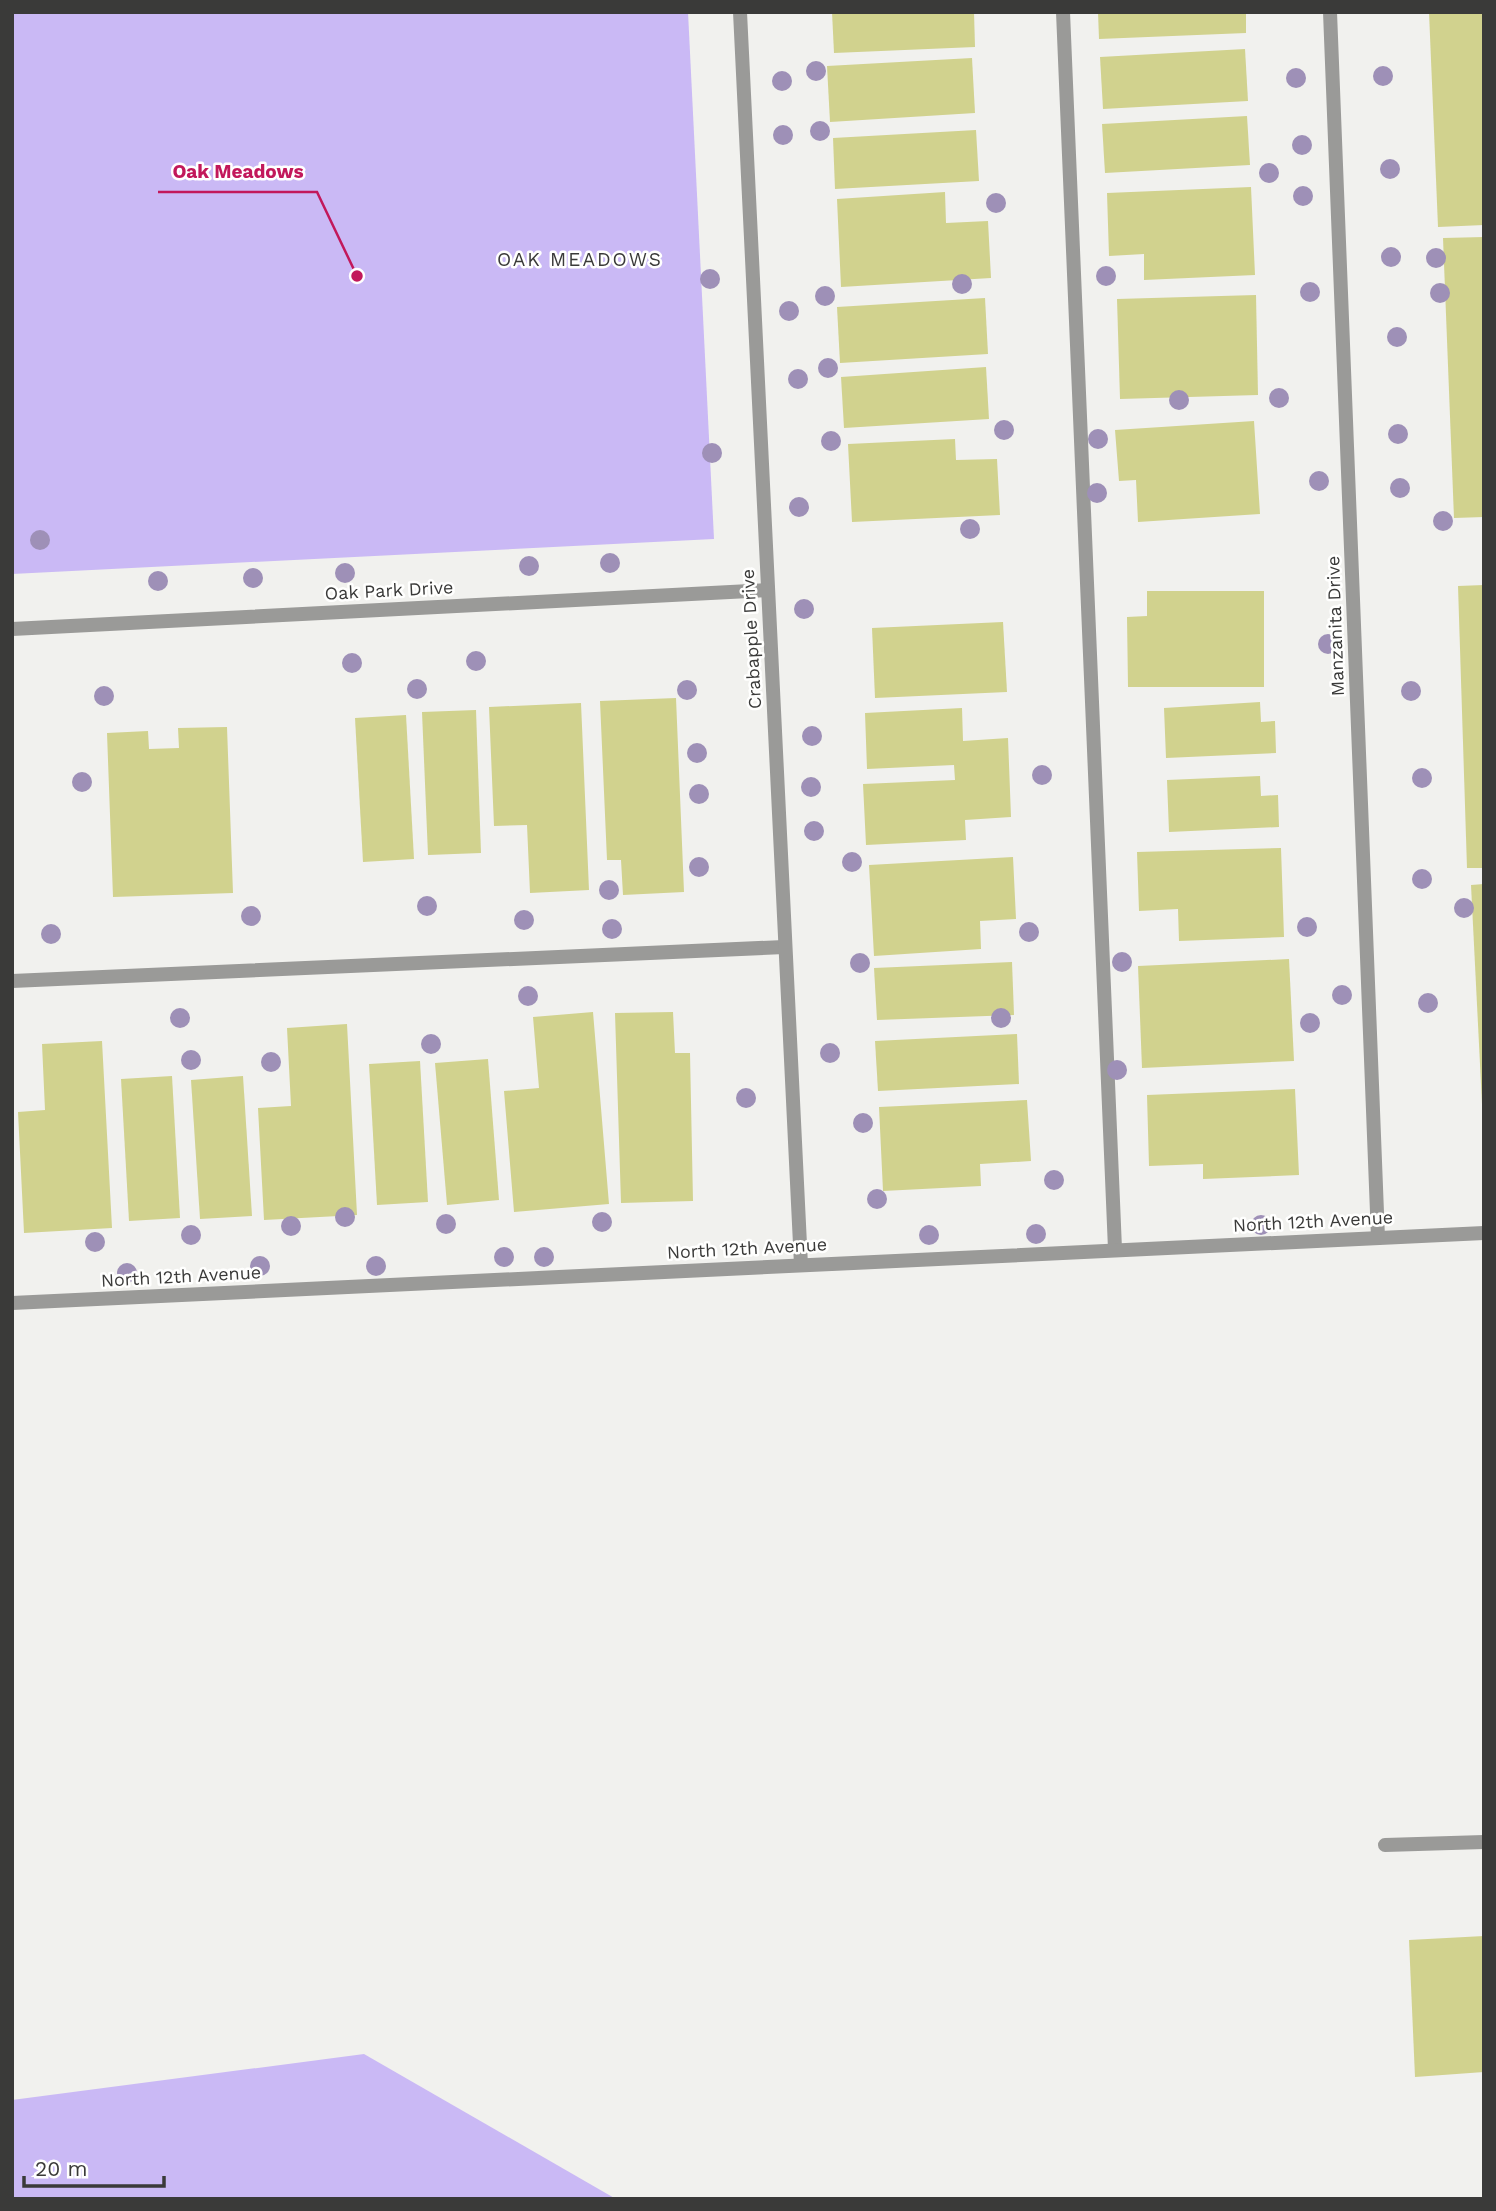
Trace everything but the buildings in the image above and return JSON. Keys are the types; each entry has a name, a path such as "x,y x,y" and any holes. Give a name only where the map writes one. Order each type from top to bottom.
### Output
{"street":[{"name":"Crabapple Drive","path":"740,12 801,1265"},
{"path":"1063,12 1115,1249"},
{"name":"Manzanita Drive","path":"1330,12 1378,1238"},
{"name":"Oak Park Drive","path":"12,629 768,590"},
{"path":"12,981 784,947"},
{"name":"North 12th Avenue","path":"12,1303 1484,1233"},
{"path":"1385,1845 1484,1842"}],"shaded area":[{"name":"OAK MEADOWS","path":"12,12 688,12 714,539 12,574"},
{"path":"364,2054 616,2199 12,2199 12,2100"}],"place":[{"name":"Oak Meadows","path":"357,276"}],"district":[{"name":"OAK MEADOWS","path":"580,259"}]}
